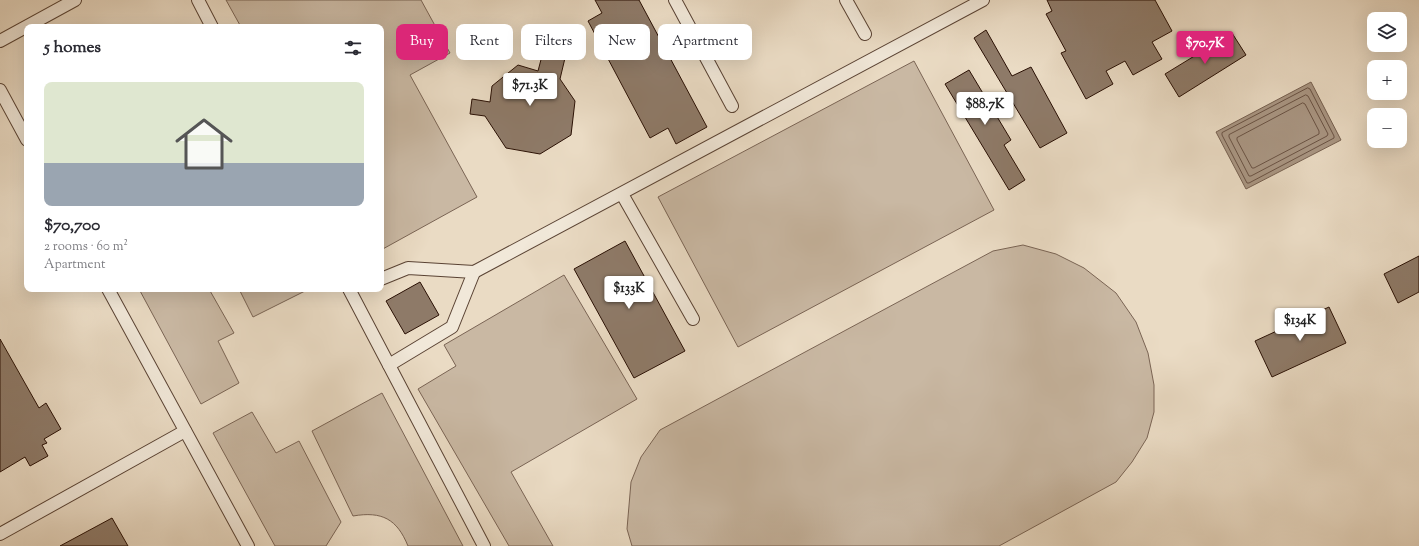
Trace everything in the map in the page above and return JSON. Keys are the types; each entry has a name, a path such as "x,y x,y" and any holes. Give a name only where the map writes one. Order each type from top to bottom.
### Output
{"lane":[{"path":"31,24 75,0"},
{"path":"198,0 210,24"},
{"path":"675,0 732,106"},
{"path":"846,0 865,34"},
{"path":"384,278 408,268 474,272 983,0"},
{"path":"0,41 24,28"},
{"path":"0,90 24,134"},
{"path":"622,194 693,319"},
{"path":"389,365 452,327 474,272"},
{"path":"110,292 248,546"},
{"path":"354,292 389,365 484,546"},
{"path":"0,534 185,431"}],"shaded area":[{"path":"226,0 421,0 434,24 396,24 396,60 437,60 410,75 477,197 384,248 384,24 239,24"},
{"path":"914,61 994,210 738,347 658,197"},
{"path":"1023,245 1056,254 1084,268 1116,293 1136,322 1148,353 1154,385 1154,412 1147,438 1132,462 1116,482 999,546 632,546 627,529 631,482 641,457 660,430 993,251"},
{"path":"564,275 637,399 511,472 553,546 509,546 418,389 456,366 444,345"},
{"path":"141,292 211,292 234,333 218,341 239,383 201,404"},
{"path":"240,292 303,292 253,317"},
{"path":"382,393 463,546 408,546 399,529 387,519 372,515 353,516 312,431"},
{"path":"252,412 276,453 299,441 341,522 326,546 275,546 213,433"}],"water":[{"path":"1311,82 1341,140 1246,189 1216,132"}],"building":[{"path":"595,0 639,0 658,35 658,60 671,60 707,127 676,144 668,128 650,138 609,60 650,60 650,24 594,24 594,32 588,21 602,13"},
{"path":"1047,0 1155,0 1172,31 1152,42 1162,59 1133,75 1125,61 1106,71 1113,84 1086,99 1061,53 1066,51 1046,14 1052,11"},
{"path":"986,30 1012,76 1031,67 1067,133 1040,148 974,38"},
{"path":"1232,33 1246,55 1179,97 1165,74"},
{"path":"541,60 565,60 560,79 575,101 571,135 540,154 506,148 485,116 470,114 472,99 490,102 492,86 518,65 538,71"},
{"path":"969,70 1011,140 1004,145 1025,180 1009,190 945,84"},
{"path":"625,241 685,351 634,378 574,269"},
{"path":"1419,256 1419,292 1398,303 1384,274"},
{"path":"420,282 439,315 405,334 386,301"},
{"path":"1329,307 1346,343 1272,377 1255,341"},
{"path":"0,339 39,408 46,403 61,429 44,439 47,443 42,445 48,456 30,466 25,457 0,472"},
{"path":"112,518 128,546 60,546"}]}
